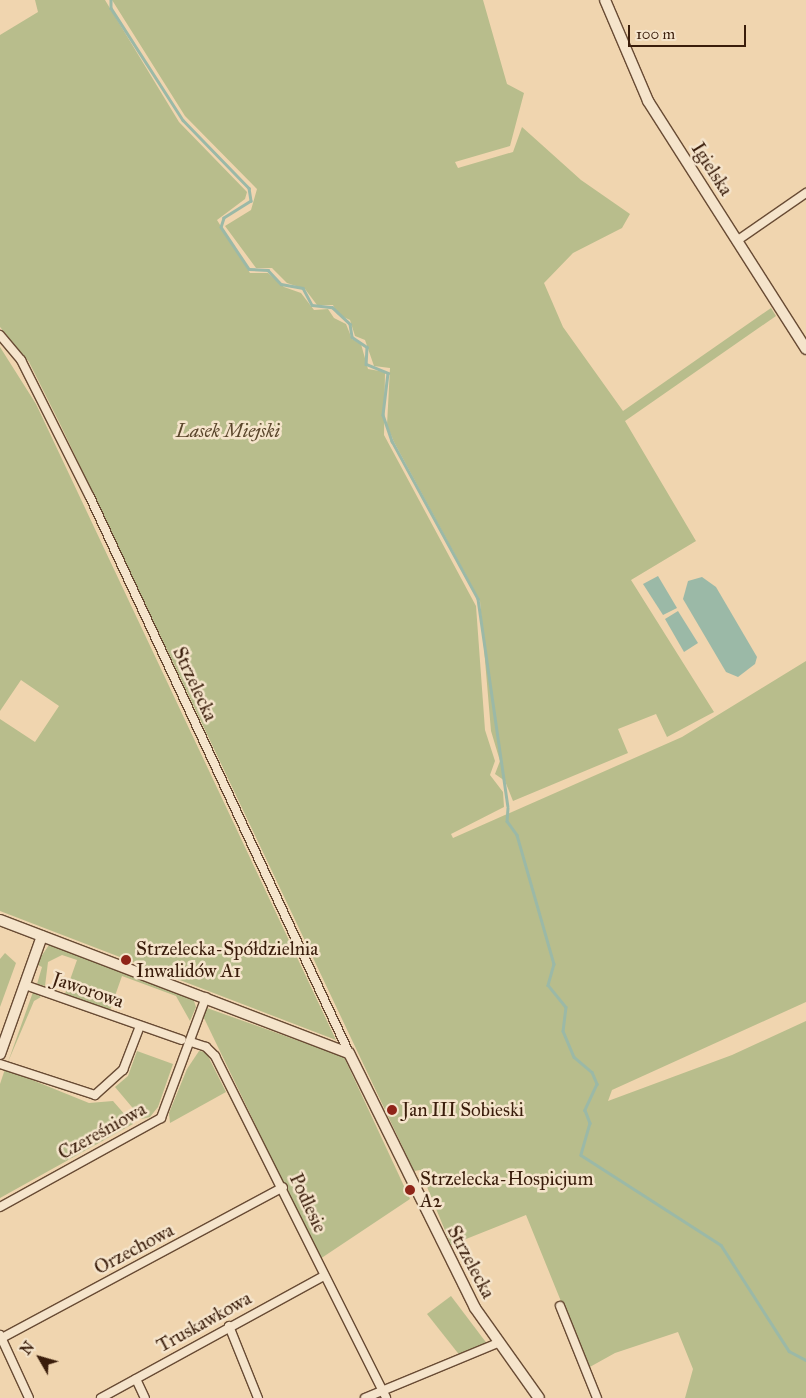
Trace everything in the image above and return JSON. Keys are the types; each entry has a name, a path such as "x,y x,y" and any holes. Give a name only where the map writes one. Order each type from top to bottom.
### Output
{"street":[{"name":"Igielska","path":"605,0 648,101 738,240 802,333 806,349"},
{"path":"738,240 806,192"},
{"name":"Strzelecka","path":"0,335 21,360 90,497 349,1052 448,1256 498,1343 540,1398"},
{"path":"0,920 349,1052"},
{"path":"0,1054 42,936"},
{"name":"Jaworowa","path":"25,985 182,1040"},
{"name":"Czereśniowa","path":"0,1207 155,1124 166,1111 206,997"},
{"name":"Jaworowa","path":"0,1064 95,1095 123,1070 140,1026"},
{"name":"Podlesie","path":"191,1042 206,1047 215,1056 284,1187 324,1276 384,1394"},
{"name":"Orzechowa","path":"1,1338 284,1187"},
{"name":"Truskawkowa","path":"101,1398 229,1326 324,1276"},
{"path":"560,1306 597,1398"},
{"path":"229,1326 258,1398"},
{"path":"1,1338 29,1398"},
{"path":"365,1398 384,1394 498,1343"},
{"path":"136,1379 145,1398"}],"green space":[{"name":"Lasek Miejski","path":"35,0 105,0 179,122 247,192 245,199 217,220 250,273 268,273 284,287 301,293 314,310 328,309 334,318 346,324 352,339 361,344 368,369 385,372 384,435 476,606 485,730 495,761 490,775 503,792 504,807 451,834 453,838 682,737 806,661 806,1002 612,1090 608,1101 732,1055 806,1021 806,1398 685,1398 693,1369 678,1332 615,1353 588,1368 526,1215 451,1245 420,1170 414,1171 61,426 29,362 0,327 0,35 38,12"},
{"path":"112,0 483,0 507,84 524,93 510,146 455,162 458,168 513,152 522,127 581,180 630,214 622,228 573,253 544,283 563,327 623,411 771,308 776,316 625,421 696,541 631,580 714,712 667,737 656,714 618,729 628,753 513,801 505,781 495,774 500,761 491,731 480,601 394,442 387,425 390,368 374,366 365,340 355,336 350,320 337,314 333,305 317,305 305,289 287,283 272,268 256,268 225,226 251,210 257,189 185,116"},
{"path":"0,347 36,404 336,1040 0,911 0,719 35,742 59,706 21,680 0,711"},
{"path":"49,945 193,998 196,1007 190,1021 176,996 122,976 110,1010 65,994 77,960 62,955 48,962 45,986 37,984 42,967 36,964"},
{"path":"5,953 16,963 0,1007 0,959"},
{"path":"33,992 41,997 34,1001 8,1062"},
{"path":"207,1008 344,1057 410,1199 320,1259 203,1016"},
{"path":"137,1051 173,1064 158,1107 150,1117 142,1119 115,1087 128,1076"},
{"path":"199,1051 206,1052 226,1092 170,1123 169,1113 187,1069"},
{"path":"5,1069 89,1103 113,1101 133,1124 0,1198 0,1084"},
{"path":"451,1296 488,1345 461,1357 427,1314"}],"shaded area":[{"path":"658,576 677,608 663,615 643,584"},
{"path":"702,577 716,587 757,657 755,664 738,677 726,672 683,599 688,581"},
{"path":"678,611 698,643 684,652 665,619"}],"waterway":[{"path":"111,0 111,8 183,120 249,188 251,201 224,218 221,227 249,269 268,270 281,284 303,288 312,305 332,307 350,324 352,337 367,347 366,364 388,373 383,415 392,441 478,599 508,806"},
{"path":"508,808 507,821 517,835 554,964 548,985 566,1007 563,1031 574,1057 592,1072 597,1084 585,1110 590,1123 581,1155 721,1245 789,1351 806,1360"}],"place":[{"name":"Strzelecka-Spółdzielnia Inwalidów A1","path":"126,960"},
{"name":"Jan III Sobieski","path":"392,1110"},
{"name":"Strzelecka-Hospicjum A2","path":"410,1190"}]}
